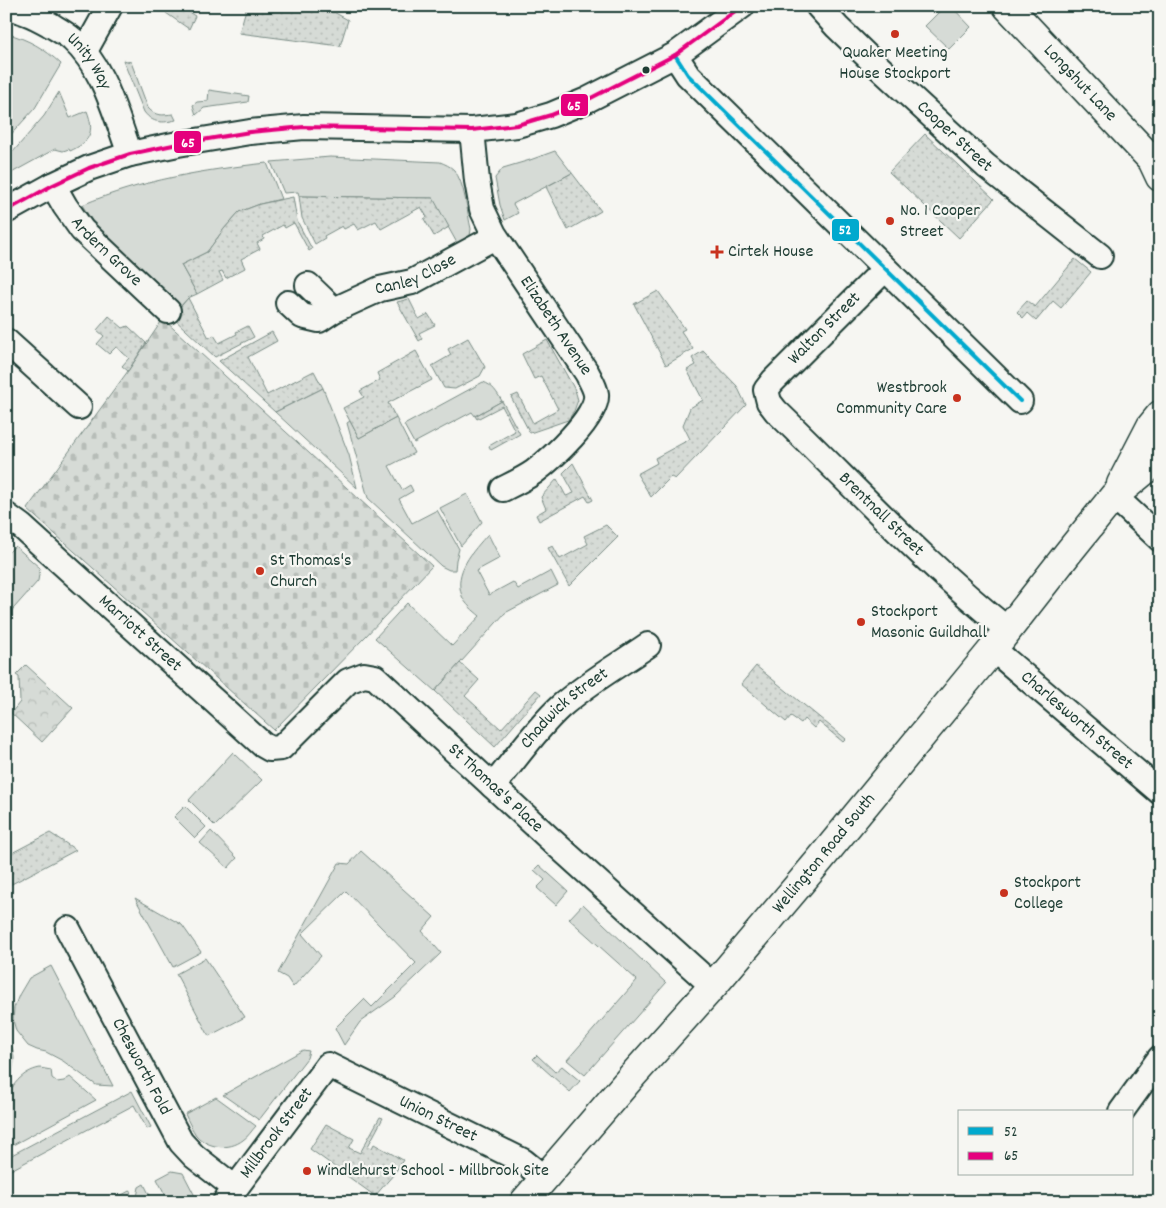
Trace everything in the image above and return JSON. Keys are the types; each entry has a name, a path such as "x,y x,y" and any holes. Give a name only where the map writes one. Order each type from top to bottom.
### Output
{"main road":[{"name":"Longshut Lane","path":"1007,6 1157,167"},
{"name":"Wellington Road South","path":"524,1202 633,1075 713,986 818,862 1001,639 1114,496 1151,426 1160,415"},
{"name":"Wellington Road South","path":"1114,496 1160,458"}],"street":[{"path":"85,51 110,6"},
{"path":"6,211 89,168 130,154 250,132 304,127 472,130 517,126 551,115 587,100 675,54 742,6"},
{"name":"Cooper Street","path":"818,6 863,52 986,166 1100,256"},
{"name":"Unity Way","path":"6,8 41,19 70,37 85,51 107,88 130,154"},
{"path":"675,54 688,75 1020,402"},
{"name":"Elizabeth Avenue","path":"472,130 482,209 495,237 587,372 596,394 589,415 564,448 533,472 503,489"},
{"name":"Ardern Grove","path":"53,185 64,206 82,230 168,311"},
{"name":"Canley Close","path":"288,304 302,316 319,320 334,310 380,289 412,282 495,237"},
{"name":"Walton Street","path":"766,390 885,269"},
{"path":"308,285 334,310"},
{"path":"6,341 79,407"},
{"name":"Brentnall Street","path":"766,390 769,402 776,410 909,542 985,612 1001,639"},
{"path":"1114,496 1160,539"},
{"name":"Marriott Street","path":"6,515 21,526 263,745 276,749"},
{"name":"Charlesworth Street","path":"1001,639 1160,792"},
{"name":"Chadwick Street","path":"493,786 561,706 584,688 648,645"},
{"name":"St Thomas's Place","path":"276,749 284,745 348,681 357,676 374,678 713,986"},
{"name":"Chesworth Fold","path":"68,929 181,1142 230,1195"},
{"path":"1122,1110 1160,1058"},
{"name":"Millbrook Street","path":"230,1195 328,1064"},
{"name":"Union Street","path":"328,1064 523,1161 544,1178"}],"green space":[{"path":"161,6 179,6 195,16 189,29 166,13 167,10"},
{"path":"247,6 323,6 348,20 340,46 239,33"},
{"path":"945,6 951,6 971,27 949,49 925,26"},
{"path":"6,33 36,45 61,64 35,108 6,140 6,110 13,103 6,96"},
{"path":"123,60 131,62 148,108 157,114 173,114 176,120 158,122 147,116"},
{"path":"209,90 249,96 248,102 204,108 196,115 193,105 197,102 208,101"},
{"path":"59,92 70,118 87,111 91,125 86,140 70,151 69,149 63,151 55,149 6,176 6,160 44,116"},
{"path":"925,134 994,199 959,238 889,172"},
{"path":"555,151 572,173 513,204 518,213 505,220 495,178 503,168"},
{"path":"330,157 440,162 449,166 454,170 461,182 471,229 470,236 457,243 432,198 299,196 298,192 284,193 271,162"},
{"path":"267,163 281,199 239,212 207,252 181,265 197,294 188,298 178,309 143,271 93,222 82,205 127,189 173,177"},
{"path":"572,173 601,211 568,230 546,187"},
{"path":"299,196 433,198 449,227 434,236 424,219 427,217 421,207 381,229 376,221 358,230 354,224 344,229 342,226 324,236 325,238 315,244 302,218"},
{"path":"293,197 297,221 312,249 309,251 294,223 285,228 283,225 263,236 264,239 257,243 260,249 241,259 245,268 226,278 222,271 219,272 223,280 197,294 181,265 207,252 239,212 260,204"},
{"path":"1075,259 1091,272 1061,308 1053,301 1036,321 1027,313 1023,318 1017,312 1027,301 1035,307"},
{"path":"658,291 685,329 681,331 693,349 666,365 634,304"},
{"path":"188,298 209,338 214,335 219,343 248,326 254,337 215,357 172,317"},
{"path":"409,299 419,319 428,314 435,325 419,333 422,339 419,341 397,302"},
{"path":"109,316 123,328 128,326 146,343 128,371 122,366 129,358 116,347 109,354 97,344 104,336 97,330"},
{"path":"163,319 432,566 274,730 27,509 128,371"},
{"path":"272,332 277,341 248,357 267,395 314,371 323,388 275,412 219,361"},
{"path":"468,338 485,367 480,376 455,389 444,388 432,366 451,355 448,349"},
{"path":"547,340 575,390 578,400 568,420 530,433 511,397 518,394 533,423 558,409 541,376 534,379 522,354"},
{"path":"416,351 432,380 388,403 396,418 359,438 343,408 364,397 360,391 380,380 377,373"},
{"path":"703,351 737,386 746,405 675,479 671,477 651,497 637,474 657,463 655,458 690,439 683,425 690,408 703,400 687,370 696,365 692,358"},
{"path":"483,382 492,387 502,401 475,416 472,412 414,443 404,425"},
{"path":"323,388 349,455 357,488 275,412"},
{"path":"502,401 520,434 491,450 489,446 515,431 502,406 477,419 475,416"},
{"path":"396,418 414,453 389,466 402,490 410,485 413,491 399,499 412,523 437,510 459,549 455,570 449,570 441,566 368,498 347,423 350,421 359,438"},
{"path":"573,463 593,500 589,502 585,496 539,521 536,515 546,509 541,497 557,479 566,496 574,493 563,473"},
{"path":"467,494 482,522 461,546 440,508"},
{"path":"606,525 618,537 569,586 548,548 553,546 560,559 588,544 584,536"},
{"path":"488,534 500,558 476,571 489,595 513,582 518,589 551,571 558,585 505,613 435,691 375,638 407,603 452,646 480,616 463,599 460,579 466,562"},
{"path":"15,546 40,568 38,581 6,617 6,555"},
{"path":"460,663 479,680 465,696 501,729 536,690 541,694 495,747 435,691"},
{"path":"26,665 73,708 42,742 11,713 20,702 19,677 16,675"},
{"path":"756,666 846,739 843,742 819,722 814,728 804,719 801,723 791,716 786,722 741,684"},
{"path":"233,752 262,780 215,826 189,800"},
{"path":"185,806 206,827 195,838 174,817"},
{"path":"211,831 237,858 228,868 200,843"},
{"path":"50,833 76,850 6,887 6,856"},
{"path":"361,851 434,917 422,931 441,953 395,997 360,1022 344,1045 335,1028 364,999 372,1007 416,963 346,891 302,934 321,956 293,987 287,978 278,973 339,863 349,864"},
{"path":"539,865 568,891 556,905 537,888 545,880 534,870"},
{"path":"135,898 182,925 201,952 173,967"},
{"path":"583,904 666,983 585,1075 567,1060 637,980 569,919"},
{"path":"205,958 245,1017 209,1036 176,974"},
{"path":"51,966 113,1086 96,1085 63,1061 46,1052 28,1046 16,1031 13,1020 14,1008 19,995 29,978"},
{"path":"6,1034 12,1046 14,1059 10,1077 6,1083"},
{"path":"303,1050 309,1051 307,1058 259,1120 223,1095"},
{"path":"537,1055 555,1072 562,1066 580,1081 570,1092 533,1059"},
{"path":"40,1068 51,1070 52,1078 57,1082 64,1081 70,1077 96,1100 11,1146 11,1138 6,1133 6,1107 10,1091 18,1080 28,1072"},
{"path":"132,1091 151,1127 147,1129 134,1105 9,1171 6,1167 6,1158"},
{"path":"216,1097 256,1126 247,1137 231,1146 225,1147 206,1143 196,1135 185,1114"},
{"path":"380,1117 383,1118 368,1146 372,1148 374,1144 403,1160 375,1196 310,1149 326,1124 354,1139 349,1148 360,1153"},
{"path":"172,1171 183,1173 196,1198 194,1202 169,1202 157,1179"},
{"path":"144,1184 153,1202 136,1202 139,1187"},
{"path":"131,1190 129,1202 109,1202"}],"transit line":[{"name":"65","path":"6,211 89,168 130,154 178,144 250,132 304,127 472,130 517,125 551,115 587,100 675,55 742,6"},
{"name":"52","path":"675,55 688,75 1020,401"}],"place":[{"name":"Quaker Meeting House Stockport","path":"895,34"},
{"name":"No. 1 Cooper Street","path":"890,221"},
{"name":"Cirtek House","path":"717,252"},
{"name":"Westbrook Community Care","path":"957,398"},
{"name":"St Thomas's Church","path":"260,571"},
{"name":"Stockport Masonic Guildhall","path":"861,622"},
{"name":"Stockport College","path":"1004,893"},
{"name":"Windlehurst School - Millbrook Site","path":"307,1171"}]}
